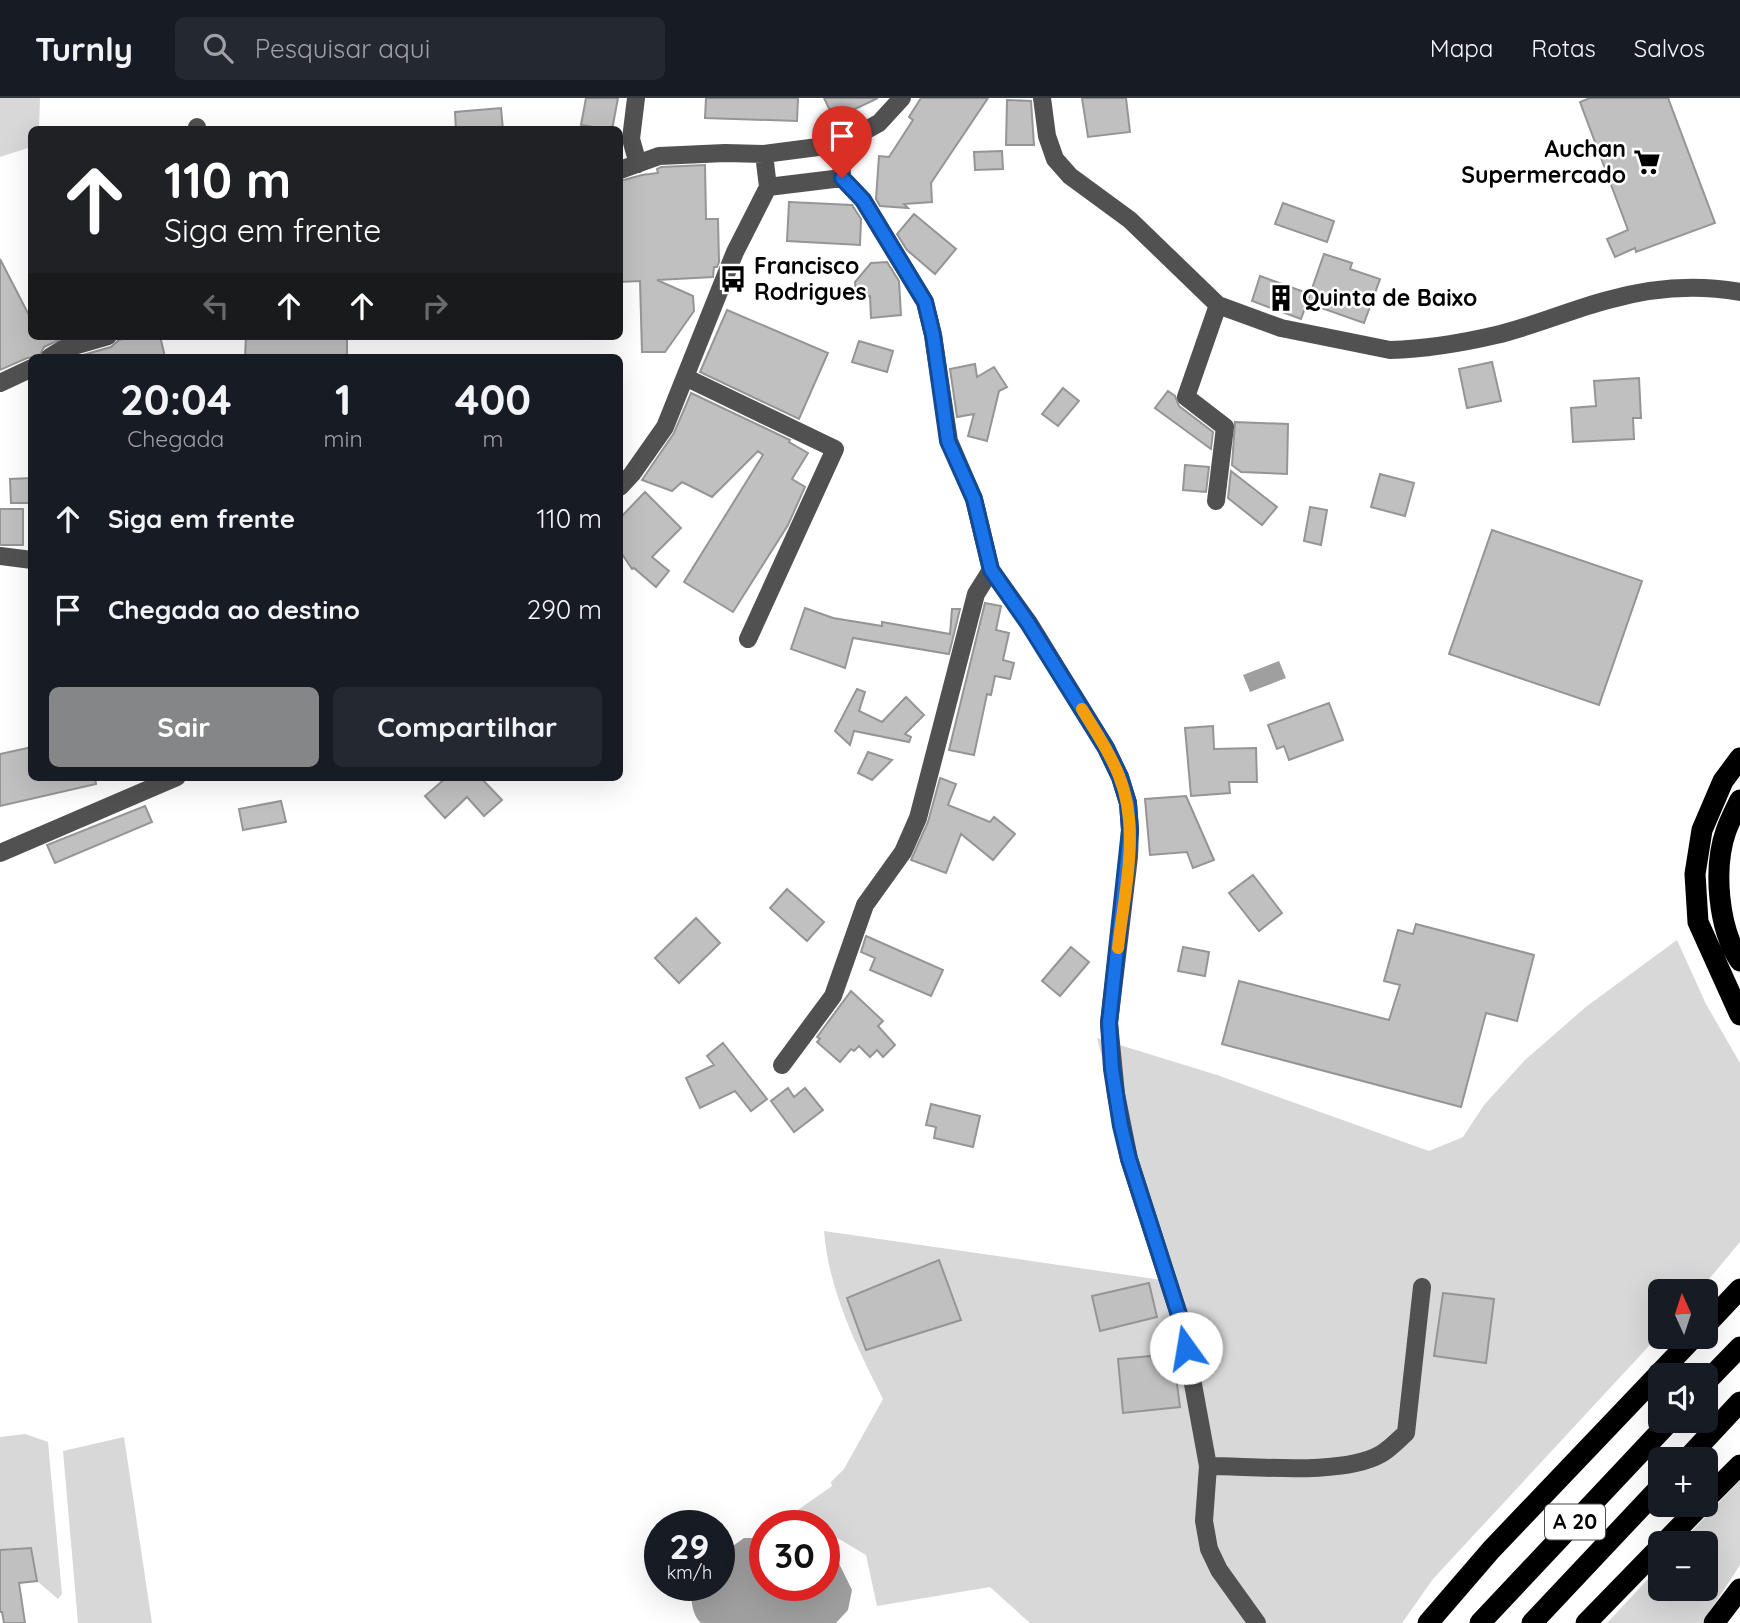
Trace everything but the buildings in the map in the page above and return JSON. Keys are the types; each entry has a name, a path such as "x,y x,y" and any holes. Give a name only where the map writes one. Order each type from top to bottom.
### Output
{"highway":[{"path":"1740,758 1723,781 1702,830 1695,874 1698,922 1740,1015"},
{"path":"1740,800 1725,832 1719,874 1723,918 1733,950 1740,961"},
{"path":"1718,1312 1740,1289"},
{"path":"1718,1370 1740,1347"},
{"path":"1428,1623 1491,1550 1684,1349"},
{"path":"1698,1447 1740,1402"},
{"name":"A 20","path":"1480,1623 1659,1433"},
{"path":"1718,1487 1740,1465"},
{"name":"A 20","path":"1532,1623 1648,1500"},
{"path":"1676,1531 1689,1517"},
{"path":"1586,1623 1648,1559"},
{"path":"1714,1623 1740,1589"}],"street":[{"path":"636,98 631,139 638,164"},
{"path":"623,169 659,156 764,154 841,144 879,123 902,98"},
{"path":"1042,98 1047,136 1055,159 1070,176 1130,220 1218,305 1281,328 1390,350 1408,349 1496,335 1643,291 1695,288 1740,292"},
{"path":"841,144 842,178 863,200 925,302 933,335 948,441 974,499 991,570 1028,623 1106,748 1120,777 1128,803 1129,857 1109,1023 1112,1069 1121,1126 1132,1170 1182,1324 1208,1466 1204,1521 1209,1549 1219,1570 1258,1623"},
{"path":"623,484 665,427 735,252 768,187 764,154"},
{"path":"768,187 842,178"},
{"path":"1216,500 1225,427 1185,397 1218,305"},
{"path":"55,354 94,340"},
{"path":"0,383 28,370"},
{"path":"685,377 835,449 748,639"},
{"path":"0,556 28,560"},
{"path":"782,1065 833,996 865,905 911,835 918,818 976,594 991,570"},
{"path":"0,853 168,781"},
{"path":"1208,1466 1327,1468 1355,1464 1382,1454 1406,1433 1422,1287"}],"shaded area":[{"path":"0,98 40,98 39,126 28,126 28,148 0,157"},
{"path":"1279,661 1286,678 1250,692 1243,675"},
{"path":"1677,940 1706,1004 1740,1063 1740,1242 1709,1279 1648,1279 1648,1347 1433,1579 1402,1623 1030,1623 990,1587 877,1606 866,1555 840,1540 840,1510 798,1510 832,1486 831,1482 844,1469 883,1399 845,1318 832,1275 824,1231 1162,1280 1097,1038 1217,1075 1429,1151 1463,1137 1484,1105 1525,1060 1587,1006"},
{"path":"25,1434 48,1442 62,1594 58,1599 37,1581 31,1548 0,1550 0,1437"},
{"path":"124,1437 152,1623 78,1623 63,1451"},
{"path":"1740,1480 1740,1565 1718,1599 1718,1531 1692,1531 1705,1517 1718,1517 1718,1503"},
{"path":"744,1538 749,1538 749,1601 840,1601 840,1565 852,1590 848,1610 836,1623 701,1623 695,1615 692,1601 735,1601 735,1544"},
{"path":"1648,1579 1648,1601 1716,1601 1702,1623 1607,1623"}],"slow traffic":[{"path":"1082,709 1106,748 1120,777 1128,803 1129,857 1118,948"}],"place":[{"name":"Auchan Supermercado","path":"1647,162"},
{"name":"Francisco Rodrigues","path":"733,279"},
{"name":"Quinta de Baixo","path":"1281,298"}],"route":[{"path":"842,178 863,200 925,302 930,316 948,441 974,499 991,570 1028,623 1106,748 1120,777 1128,803 1129,857 1109,1023 1112,1069 1129,1159 1182,1324 1186,1348"}]}
